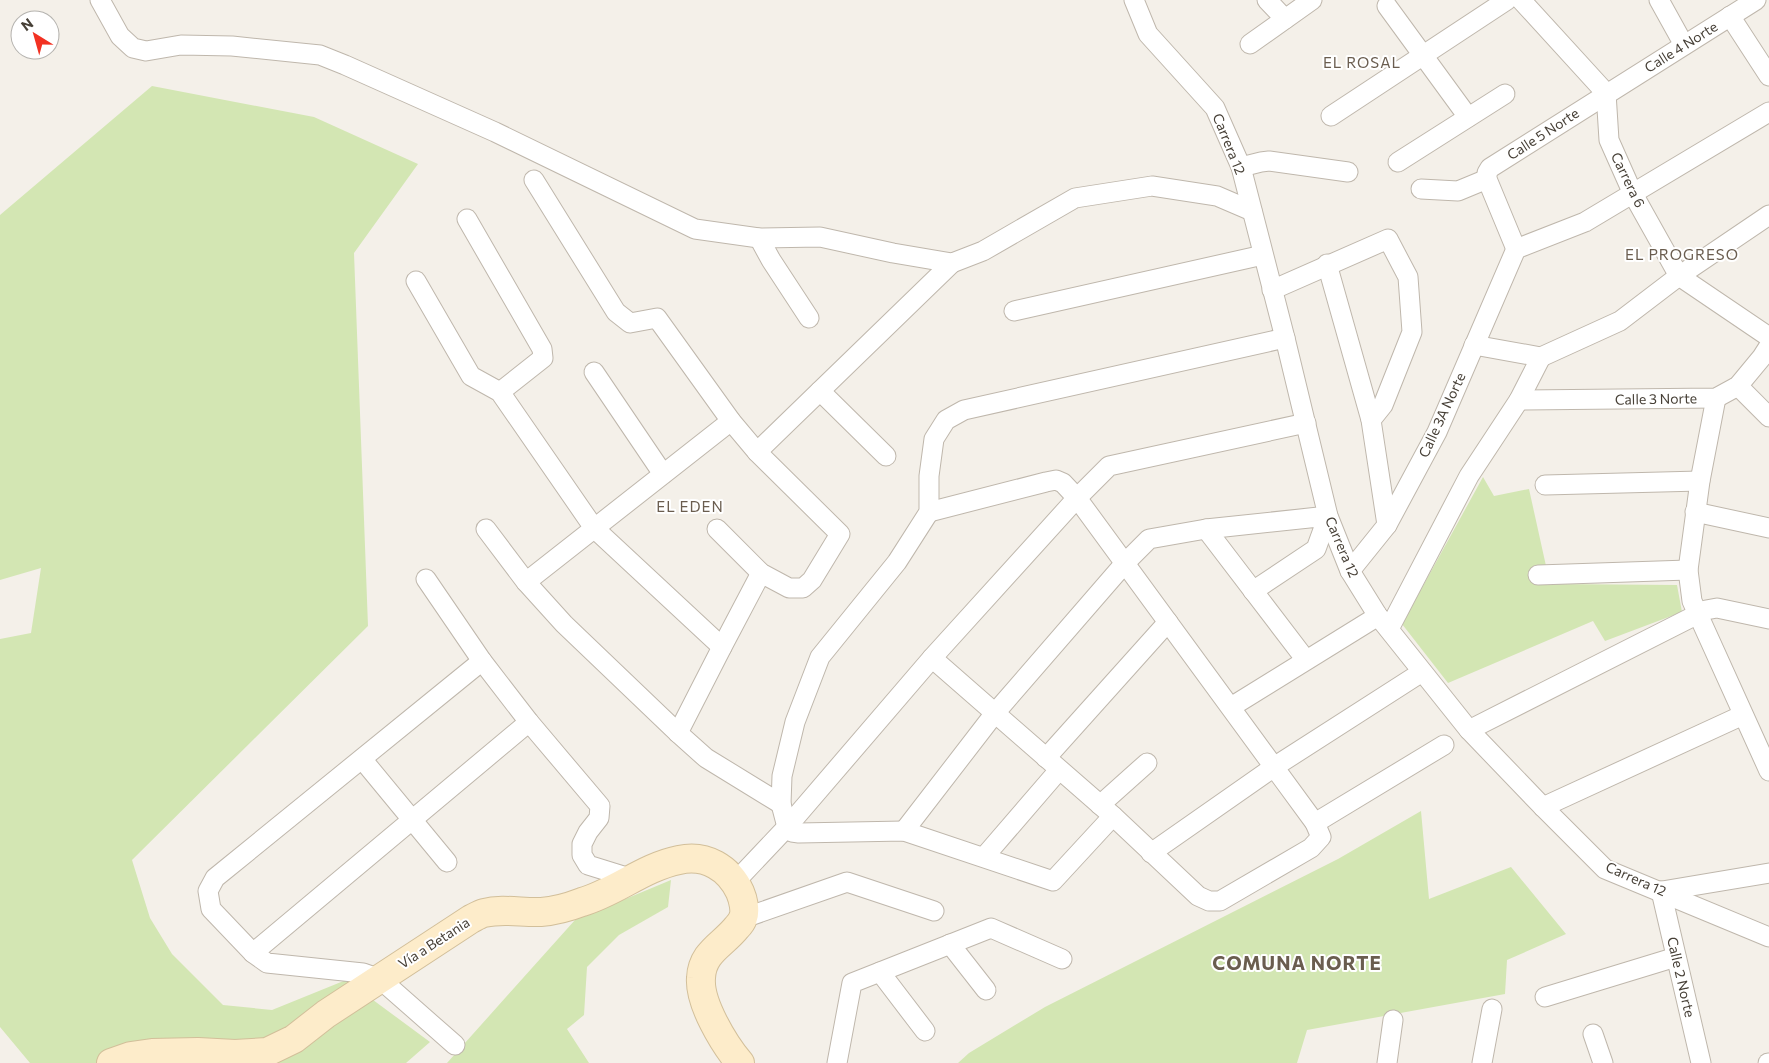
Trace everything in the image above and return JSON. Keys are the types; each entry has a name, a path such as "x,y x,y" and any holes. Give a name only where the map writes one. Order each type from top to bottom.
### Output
{"street":[{"path":"100,0 120,36 133,48 146,51 182,45 232,46 320,55 495,132 694,229 759,238 820,237 893,253 952,263"},
{"name":"Carrera 12","path":"1134,0 1148,34 1215,108 1241,167 1328,516 1350,571 1383,622 1469,730 1605,869 1769,936"},
{"path":"1267,0 1285,20"},
{"path":"1250,44 1312,0"},
{"path":"1331,116 1507,0"},
{"path":"1520,0 1606,93"},
{"path":"1659,0 1684,45"},
{"name":"Calle 4 Norte","path":"1606,93 1756,0"},
{"path":"1387,6 1468,117"},
{"path":"1730,16 1769,76"},
{"name":"Calle 5 Norte","path":"1487,179 1487,173 1490,168 1606,93"},
{"name":"Carrera 6","path":"1606,93 1609,140 1633,194 1679,276 1769,337"},
{"path":"1398,162 1505,94"},
{"path":"1421,189 1458,191 1487,179 1516,249 1585,222 1769,112"},
{"path":"1241,167 1269,161 1348,172"},
{"path":"534,180 616,312 630,324 657,318 731,421 757,452 840,534 812,580 803,588 788,588 761,573 717,529"},
{"path":"757,452 952,263 983,251 1075,198 1152,186 1217,196 1252,211"},
{"path":"1474,345 1541,357 1620,321 1679,276 1769,215"},
{"path":"467,219 542,349 543,358 500,392"},
{"path":"759,238 809,318"},
{"path":"1272,290 1327,264 1388,239 1408,277 1412,332 1383,405 1371,420"},
{"name":"Calle 3A Norte","path":"1350,571 1387,525 1437,432 1516,249"},
{"path":"1014,311 1263,255"},
{"path":"1327,264 1371,420 1387,525"},
{"path":"416,281 471,376 500,392 594,528 722,647"},
{"path":"1147,763 1106,811 1053,881 904,830 792,832 787,827 781,804 782,776 795,722 820,657 897,562 929,512 929,476 934,439 946,420 964,410 1285,338"},
{"name":"Calle 3 Norte","path":"1519,400 1716,398 1738,386 1769,346"},
{"path":"1231,707 1306,660 1383,622 1470,476 1519,400 1541,357"},
{"path":"594,372 663,474"},
{"path":"1738,386 1769,417"},
{"path":"820,391 886,456"},
{"path":"1716,398 1700,481 1688,570 1692,601 1769,771"},
{"path":"526,582 731,421"},
{"path":"735,882 787,827 932,658 1076,498 1109,466 1306,423"},
{"path":"929,512 1056,480 1064,483 1316,823 1321,837 1311,848 1220,901 1209,901 1198,896 1106,811 932,658"},
{"path":"1545,485 1700,481"},
{"path":"1695,512 1769,528"},
{"path":"904,830 995,713 1125,563 1149,539 1206,529 1328,516 1316,549 1254,591"},
{"path":"486,528 526,582 564,624 678,733 706,758 781,804"},
{"path":"1206,529 1306,660"},
{"path":"1538,575 1688,570"},
{"path":"678,733 761,573"},
{"path":"426,579 482,661 529,722 600,806 599,818 588,832 582,844 582,854 588,865 633,879"},
{"path":"1469,730 1706,610 1717,608 1769,619"},
{"path":"984,857 1053,764 1168,622"},
{"path":"455,1045 380,979 363,973 267,964 252,953 211,909 208,891 216,878 482,661"},
{"path":"1151,853 1274,767 1422,672"},
{"path":"1543,807 1743,715"},
{"path":"252,953 529,722"},
{"path":"1316,823 1444,745"},
{"path":"362,759 447,862"},
{"name":"Vía a Betania","path":"112,1063 131,1056 152,1053 198,1052 235,1054 267,1052 294,1039 326,1014 454,928 484,913 557,910 584,902 657,866 681,859 704,860 718,865 735,882 743,900 744,918"},
{"path":"1661,891 1769,873"},
{"path":"740,1063 727,1047 714,1024 702,991 700,978 706,960 712,950 730,936 744,918 847,882 934,911"},
{"name":"Calle 2 Norte","path":"1661,891 1701,1063"},
{"path":"838,1063 852,984 991,928 1062,959"},
{"path":"950,944 986,990"},
{"path":"1544,997 1676,957"},
{"path":"880,972 925,1031"},
{"path":"1482,1063 1492,1009"},
{"path":"1387,1063 1394,1020"},
{"path":"1593,1034 1603,1063"}],"green space":[{"path":"152,86 314,117 418,164 354,253 368,626 132,860 150,918 172,954 223,1005 272,1010 346,980 430,1042 406,1063 30,1063 0,1027 0,639 31,633 41,568 0,580 0,215"},
{"path":"1483,477 1494,496 1529,489 1550,584 1677,585 1682,612 1605,641 1593,621 1448,683 1402,624"},
{"path":"1421,811 1429,899 1511,867 1566,934 1507,960 1505,994 1307,1030 1297,1063 958,1063 969,1053 1045,1007 1338,859"},
{"path":"671,880 668,907 619,935 587,967 584,1015 567,1029 589,1063 447,1063 575,920"}],"district":[{"name":"EL ROSAL","path":"1362,63"},
{"name":"EL PROGRESO","path":"1682,255"},
{"name":"EL EDEN","path":"690,507"},
{"name":"COMUNA NORTE","path":"1297,963"}]}
